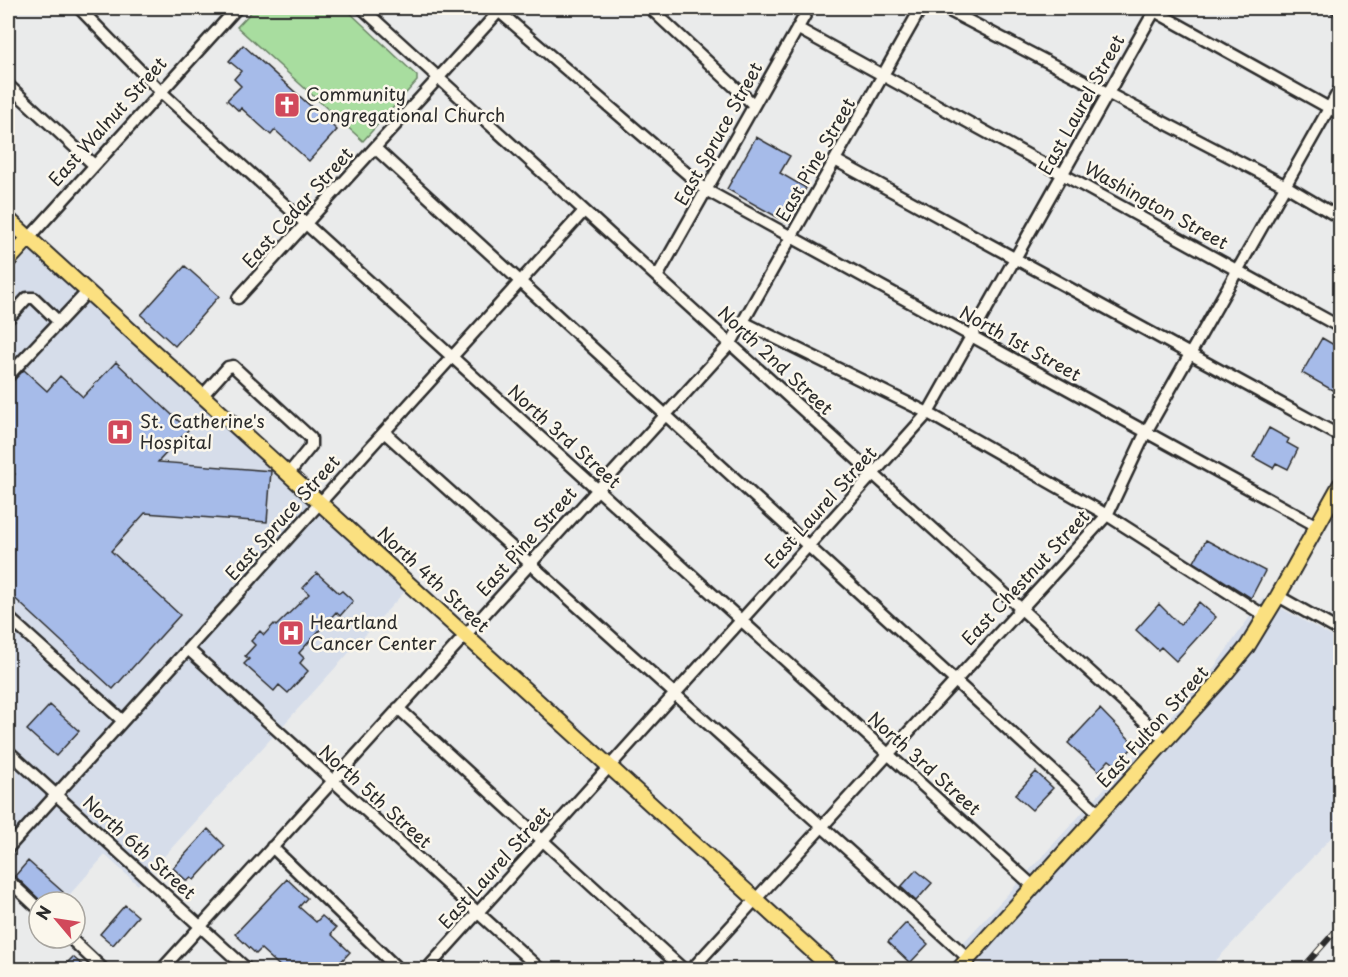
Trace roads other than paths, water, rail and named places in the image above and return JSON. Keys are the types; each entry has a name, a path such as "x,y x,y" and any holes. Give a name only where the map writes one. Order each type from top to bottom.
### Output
{"main road":[{"name":"North 4th Street","path":"8,219 321,501 833,969"},
{"name":"East Walnut Street","path":"8,261 29,238"},
{"name":"East Fulton Street","path":"958,969 1221,679 1246,647 1278,596 1341,484"}],"street":[{"name":"North 3rd Street","path":"79,8 160,91 1033,886"},
{"name":"East Walnut Street","path":"29,238 237,8"},
{"name":"North 2nd Street","path":"362,8 1165,740"},
{"path":"650,8 754,105"},
{"name":"East Pine Street","path":"161,969 731,343 921,8"},
{"path":"944,8 1286,186 1341,218"},
{"path":"1336,8 1341,10"},
{"name":"East Cedar Street","path":"238,298 499,9"},
{"name":"North 1st Street","path":"499,9 706,190 1317,526"},
{"path":"1153,9 1341,114"},
{"name":"East Laurel Street","path":"426,969 928,413 1153,9"},
{"name":"East Spruce Street","path":"657,277 797,28 804,10"},
{"name":"Washington Street","path":"797,28 1341,327"},
{"path":"8,85 94,165"},
{"name":"East Chestnut Street","path":"691,969 1107,515 1146,432 1341,89"},
{"path":"375,148 665,416 956,679 1099,813"},
{"path":"835,160 1341,436"},
{"name":"East Spruce Street","path":"8,848 584,211"},
{"path":"8,376 88,291"},
{"path":"8,319 27,298 34,298 59,322"},
{"path":"743,322 928,413 1107,515 1265,616"},
{"path":"203,395 228,367 233,366 311,438 311,446 289,473"},
{"path":"384,432 968,958"},
{"path":"1278,596 1341,631"},
{"path":"8,617 123,721"},
{"name":"North 5th Street","path":"188,648 540,969"},
{"path":"398,708 684,969"},
{"name":"North 6th Street","path":"8,750 248,969"},
{"path":"272,847 399,969"},
{"path":"8,880 27,898"},
{"path":"83,950 104,969"}],"railway":[{"path":"1301,970 1340,926"}],"place":[{"name":"Community Congregational Church","path":"287,105"},
{"name":"St. Catherine's Hospital","path":"120,432"},
{"name":"Heartland Cancer Center","path":"291,633"}]}
